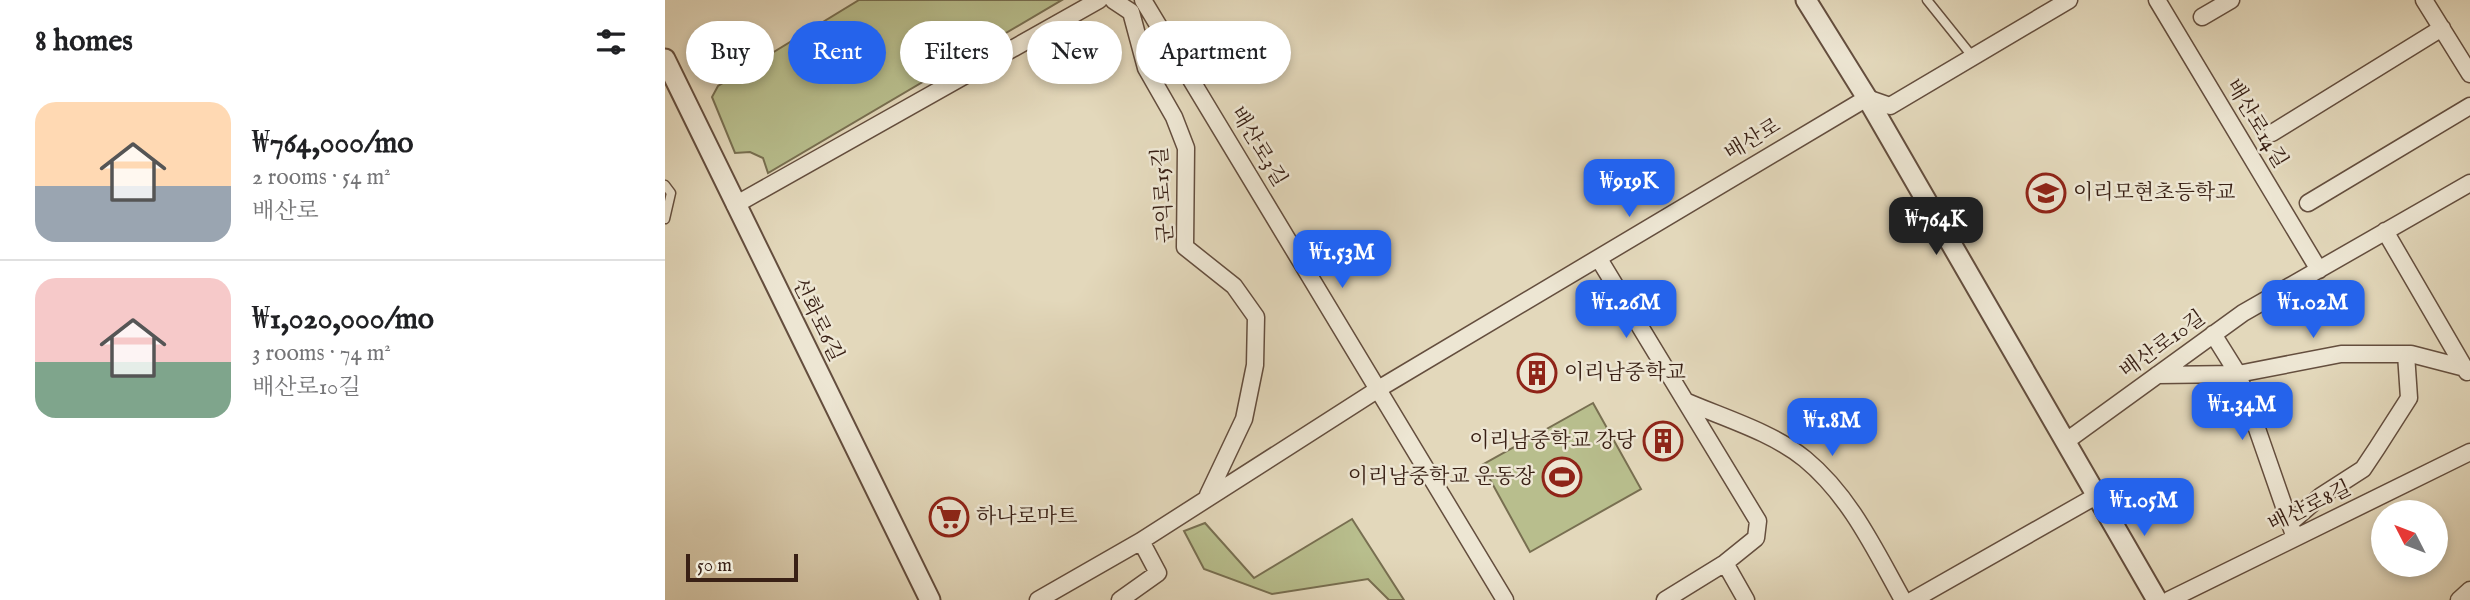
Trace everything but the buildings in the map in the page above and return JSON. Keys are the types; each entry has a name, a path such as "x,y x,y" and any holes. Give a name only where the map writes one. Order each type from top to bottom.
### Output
{"street":[{"path":"735,205 1099,0"},
{"name":"군익로15길","path":"1113,0 1131,12 1146,68 1174,117 1186,148 1185,247 1234,286 1256,317 1255,365 1244,419 1208,495"},
{"name":"배산로3길","path":"1143,0 1380,388 1505,600"},
{"path":"1806,0 1867,98 2157,600"},
{"path":"1867,98 1890,106 2069,0"},
{"name":"배산로14길","path":"2157,0 2319,270"},
{"path":"2202,17 2231,0"},
{"path":"2424,0 2470,74"},
{"path":"2272,133 2442,28"},
{"name":"선화로6길","path":"665,59 930,600"},
{"name":"배산로","path":"1599,259 1867,98"},
{"path":"2308,204 2470,106"},
{"name":"배산로10길","path":"2065,442 2243,313 2470,183"},
{"path":"2385,231 2467,373"},
{"path":"1038,600 1140,541 1208,495 1380,388 1599,259 1758,521 1756,538 1725,563 1665,600"},
{"path":"2213,334 2238,374 2293,530"},
{"path":"2157,375 2238,374 2341,354 2406,354 2467,373"},
{"path":"2293,530 2321,496 2363,468 2377,448 2409,398 2406,354"},
{"path":"1685,401 1774,440 1804,458 1823,475 1847,504 1903,600"},
{"name":"배산로8길","path":"2169,600 2293,530 2470,452"},
{"path":"1913,600 2096,496"},
{"path":"1119,600 1158,573 1140,541"},
{"path":"1725,563 1746,600"},
{"path":"2459,600 2470,590"}],"lane":[{"path":"1927,0 1972,56"},
{"path":"665,184 671,193 665,219"}],"green space":[{"path":"859,0 1062,0 1013,29 1013,21 900,21 900,84 919,84 768,173 763,158 750,152 735,153 712,97 718,86 774,84 774,52 788,43 788,84 886,84 886,21 825,21"},
{"name":"이리남중학교 운동장","path":"1593,403 1641,489 1530,552 1482,465"},
{"path":"1352,519 1404,600 1389,600 1368,579 1272,594 1204,569 1184,531 1205,523 1254,578"}],"place":[{"name":"이리모현초등학교","path":"2046,193"},
{"name":"이리남중학교","path":"1537,373"},
{"name":"이리남중학교 강당","path":"1663,441"},
{"name":"이리남중학교 운동장","path":"1562,477"},
{"name":"하나로마트","path":"949,517"}]}
